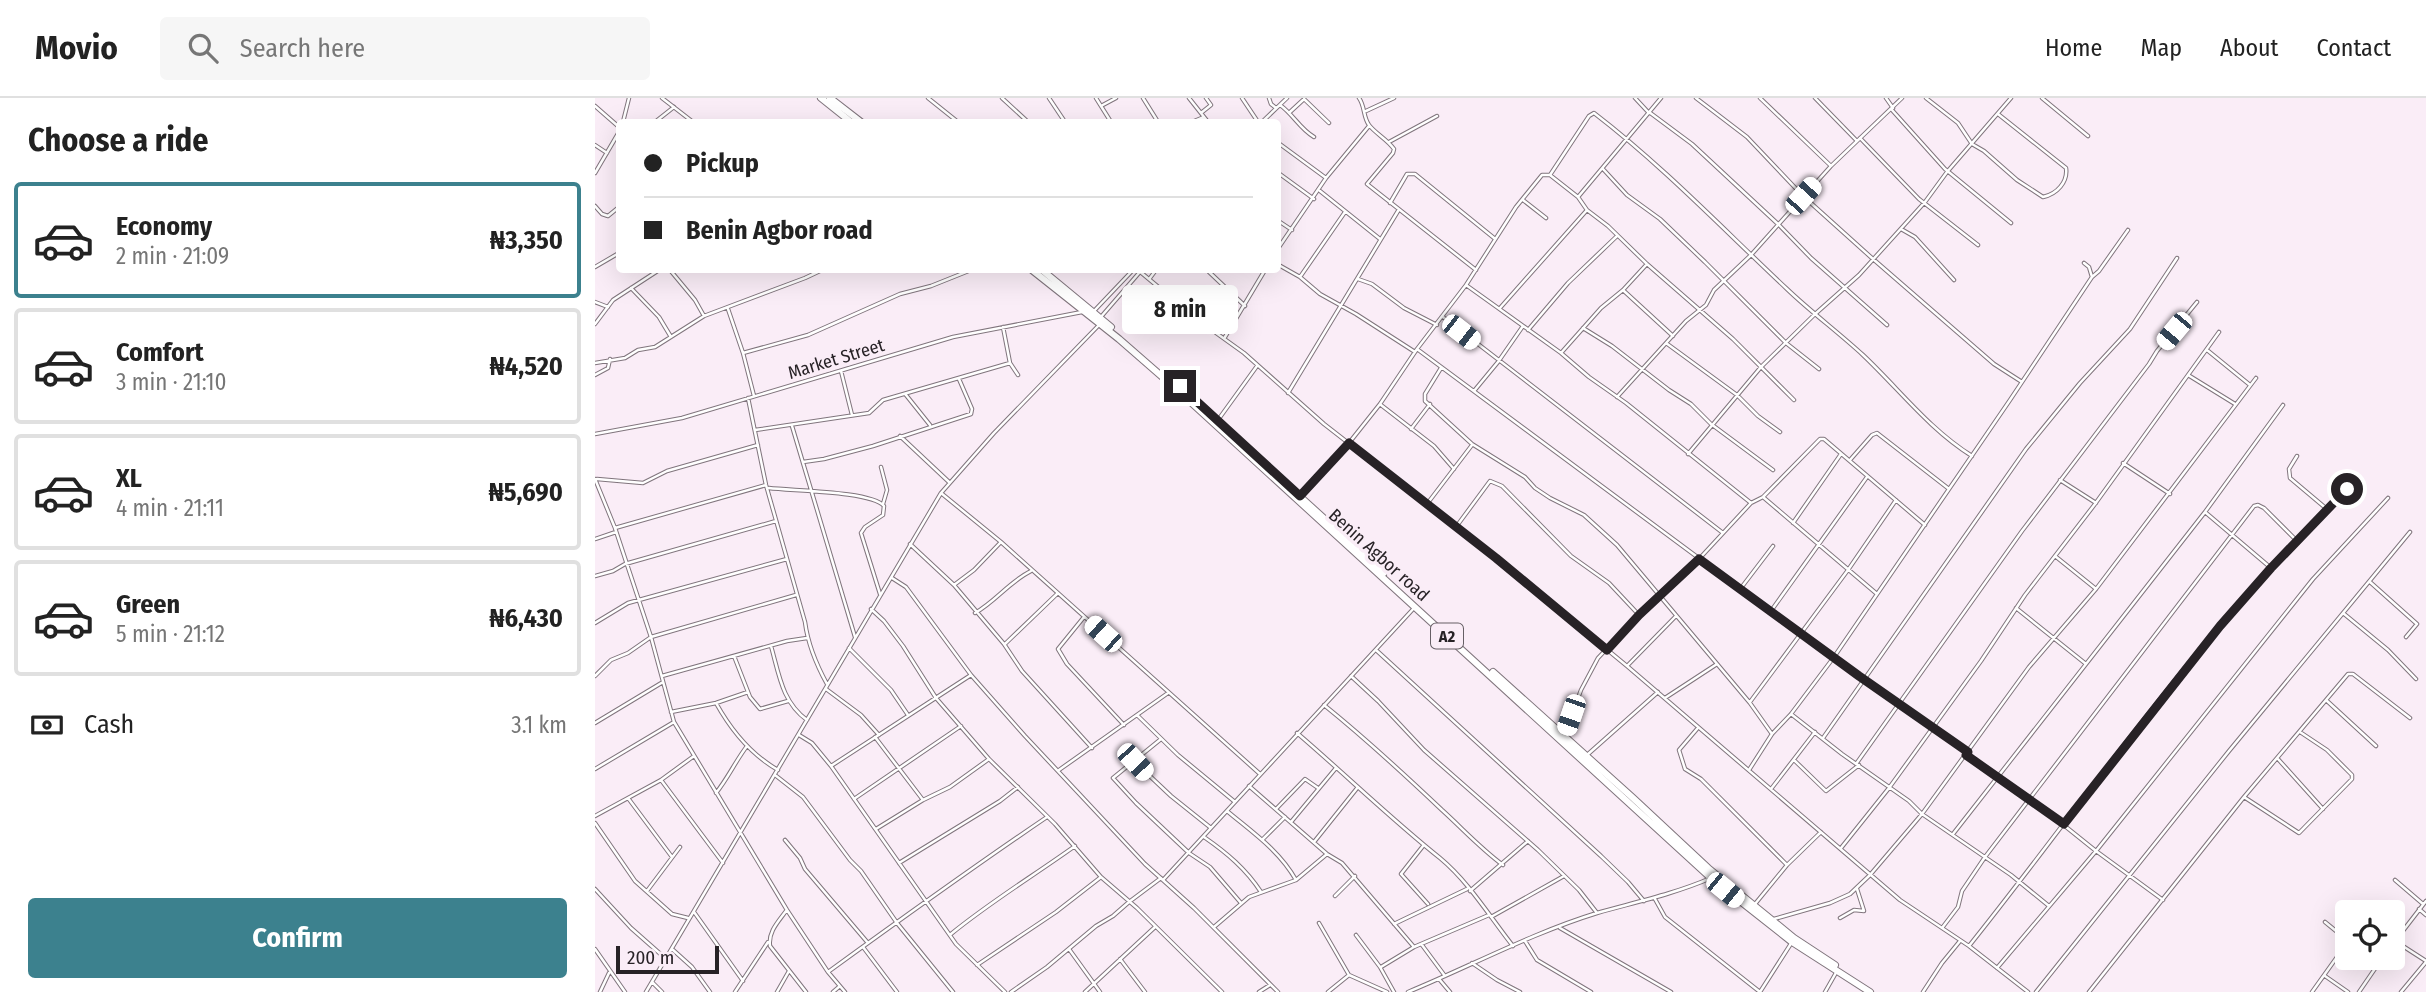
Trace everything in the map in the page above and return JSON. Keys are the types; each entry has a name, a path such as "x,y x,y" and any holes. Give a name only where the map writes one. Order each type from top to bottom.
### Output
{"highway":[{"path":"821,98 847,119"},
{"path":"830,98 857,119"},
{"name":"Benin Agbor road","path":"1036,273 1099,321 1217,420 1586,757 1711,878 1791,942 1870,992"},
{"name":"Benin Agbor road","path":"1045,273 1089,313"},
{"name":"Benin Agbor road","path":"1099,321 1708,868 1794,938 1878,992"}],"street":[{"path":"624,119 629,98"},
{"path":"662,98 690,119"},
{"path":"928,98 954,119"},
{"path":"1002,98 1025,119"},
{"path":"1049,98 1063,119"},
{"path":"1096,98 1109,119"},
{"path":"1101,106 1116,98"},
{"path":"1143,98 1156,119"},
{"path":"1189,98 1205,119"},
{"path":"1196,119 1212,105 1206,98"},
{"path":"1242,98 1258,119"},
{"path":"1269,98 1276,108"},
{"path":"1263,119 1287,98"},
{"path":"1290,112 1304,98 1329,123"},
{"path":"1359,98 1369,125 1394,149 1367,184 1476,270"},
{"path":"1365,111 1394,98"},
{"path":"1635,98 1649,112 1692,144 1811,258 1887,325"},
{"path":"1578,197 1661,98"},
{"path":"1696,98 1747,137 1803,196 1873,259 1994,363 2022,382"},
{"path":"1761,98 1831,166"},
{"path":"1815,98 1925,202 1978,245"},
{"path":"1886,98 1892,109 1948,171 2011,223"},
{"path":"1617,397 1831,166 1902,98"},
{"path":"1926,98 1958,123 1972,144 2017,180 2043,197 2048,197 2064,184 2066,168 1998,114"},
{"path":"1688,454 1761,367 1901,229 2011,98"},
{"path":"2042,98 2088,136"},
{"path":"1280,105 1290,112 1307,133 1314,136"},
{"path":"595,106 616,124"},
{"path":"660,119 674,107"},
{"path":"1550,175 1592,113 1627,139 1718,221 1814,315 1861,354 1941,435 1972,456"},
{"path":"1389,142 1437,116"},
{"path":"1281,245 1326,178 1369,125"},
{"path":"595,173 616,137"},
{"path":"595,145 607,153"},
{"path":"1281,145 1326,178"},
{"path":"1603,169 1627,195 1660,219 1786,343 1819,369"},
{"path":"1389,203 1407,174 1415,174 1495,238"},
{"path":"1281,175 1314,199"},
{"path":"1300,496 1349,443 1380,404 1542,175 1550,175 1578,197 1587,210 1608,226 1794,400"},
{"path":"1319,190 1380,239"},
{"path":"1523,200 1546,218"},
{"path":"595,206 601,214 608,216 616,209"},
{"path":"1500,308 1587,210"},
{"path":"1288,393 1398,211"},
{"path":"1300,277 1345,212"},
{"path":"1281,223 1292,230"},
{"path":"1901,229 1915,237 1954,279"},
{"path":"1749,770 1772,734 1834,657 2092,276 2099,271 2128,230"},
{"path":"1528,330 1568,283 1616,236"},
{"path":"595,267 616,255"},
{"path":"1823,738 2026,449 2080,383 2130,329 2177,258"},
{"path":"2084,263 2089,267 2092,276"},
{"path":"1562,354 1601,307 1623,290 1647,264"},
{"path":"1281,266 1300,277 1320,295 1441,368 1801,634 1932,726 2163,900"},
{"path":"595,324 613,300 654,273"},
{"path":"672,273 695,300 704,316"},
{"path":"595,363 625,358 638,350 655,347 704,316 728,309 815,273"},
{"path":"743,352 808,335 900,294 931,286 964,273"},
{"path":"1089,313 1136,273"},
{"path":"646,992 941,493 1099,321 1136,273"},
{"path":"1141,273 1198,320 1225,337 1349,443 1627,666 1900,900 1969,946 2028,992"},
{"path":"1150,280 1154,273"},
{"path":"1210,273 1245,306"},
{"path":"1225,337 1263,273"},
{"path":"1357,278 1437,325"},
{"path":"1466,285 1562,354 1751,503"},
{"path":"631,288 659,317 671,337"},
{"path":"1623,290 1673,336"},
{"path":"595,302 608,307"},
{"path":"1795,761 1826,791 1857,764 2060,480 2197,302"},
{"path":"728,309 754,396"},
{"name":"Market Street","path":"595,434 682,418 953,337 1089,313"},
{"path":"1443,317 1724,533"},
{"path":"1474,392 1499,362 1523,326"},
{"path":"1003,327 1010,363 1017,375"},
{"path":"1583,328 1691,404 1711,424 1773,470"},
{"path":"1841,849 1889,788 2016,608 2219,331"},
{"path":"1666,343 1737,395 1758,416 1780,432"},
{"path":"2206,350 2251,385"},
{"path":"595,375 608,368 610,359"},
{"path":"755,430 869,413 883,400 1010,363"},
{"path":"1217,420 1257,366"},
{"path":"1441,368 1424,398 1472,444 1525,477 1550,498 1584,515 1617,545 1750,703 1772,734"},
{"path":"841,370 852,415"},
{"path":"2188,374 2236,405"},
{"path":"1771,920 1830,903 1850,894 1870,875 1922,814 2029,667 2096,589 2256,378"},
{"path":"803,462 824,459 955,420 972,412 959,379"},
{"path":"906,395 931,426"},
{"path":"748,398 767,487 805,622 807,638 826,687 861,715 923,800"},
{"path":"1380,404 1433,446 1454,469"},
{"path":"1412,429 1430,404"},
{"path":"1953,834 2205,512 2283,405"},
{"path":"792,426 855,637"},
{"path":"1849,460 1877,433 1949,489"},
{"path":"900,436 949,482"},
{"path":"1564,737 1598,657 1699,559 1751,503 1763,497 1820,439 1824,439 1842,453 1867,478 1925,525"},
{"path":"1427,504 1472,444"},
{"path":"758,445 667,471 643,483 595,479 651,637 674,722 787,910 828,972 845,992"},
{"path":"1793,523 1842,453"},
{"path":"2297,456 2289,469 2291,478 2328,510"},
{"path":"2123,463 2169,494"},
{"path":"880,594 861,537 866,527 883,515 887,490 881,467"},
{"path":"1771,611 1867,478"},
{"path":"2060,480 2095,503"},
{"path":"1456,527 1490,481 1502,486 1571,556 1609,583 1639,615"},
{"path":"595,539 615,530 767,487 811,493 852,494 878,500 883,504"},
{"path":"1969,946 2192,661 2271,568 2347,489"},
{"path":"941,493 1001,542 1260,774"},
{"path":"1763,497 1877,594"},
{"path":"1997,968 2096,851 2313,579 2388,498"},
{"path":"1750,703 1896,500"},
{"path":"1942,928 1958,906 1962,891 1985,857 2081,736 2254,506 2258,505 2298,542"},
{"path":"2205,512 2271,568"},
{"path":"595,576 625,564 777,521"},
{"path":"2036,992 2410,532"},
{"path":"954,585 974,570 1001,542"},
{"path":"910,544 954,585 1004,644 1022,671 1092,748"},
{"path":"1741,588 1773,546"},
{"path":"2055,556 2096,589"},
{"path":"595,623 628,603 787,559"},
{"path":"975,612 990,604 1016,578 1032,570"},
{"path":"891,578 906,587 971,675 1025,736 1145,864 1213,927 1277,992"},
{"path":"2369,581 2417,624 2406,637"},
{"path":"1004,644 1058,593"},
{"path":"595,676 611,660 628,653 651,637 796,595"},
{"path":"1011,992 1162,879 1415,607"},
{"path":"2016,608 2086,664"},
{"path":"871,609 903,646 936,698 989,759 1075,846 1101,877 1222,992"},
{"path":"2343,613 2388,650 2416,679"},
{"path":"1627,666 1677,616"},
{"path":"1084,617 1058,649 1067,664 1123,725"},
{"path":"661,676 771,645 807,638"},
{"path":"771,645 788,701 796,712 807,720"},
{"path":"849,649 891,690 908,715"},
{"path":"1376,649 1619,873 1644,901"},
{"path":"734,656 748,692 760,709 788,701"},
{"path":"1665,698 1717,664"},
{"path":"2089,992 2244,797 2350,673 2410,718"},
{"path":"831,766 971,675"},
{"path":"1351,676 1424,750 1528,841 1597,913"},
{"path":"595,723 663,682"},
{"path":"671,712 716,703 748,692"},
{"path":"1586,757 1658,692"},
{"path":"1059,770 1168,693"},
{"path":"2326,700 2376,746"},
{"path":"716,703 727,723 747,746 778,770"},
{"path":"1324,705 1363,737 1468,836 1503,865"},
{"path":"1791,713 1909,801 1922,814 2021,882 2049,906"},
{"path":"1137,715 1235,802"},
{"path":"595,769 674,722"},
{"path":"854,799 961,726"},
{"path":"1698,729 1679,750 1685,769 1701,779 1787,865"},
{"path":"1771,789 1815,732"},
{"path":"2244,797 2299,833 2353,777 2327,750 2299,732"},
{"path":"1297,733 1439,858 1469,890 1513,946"},
{"path":"798,734 812,743 831,766 956,944 1005,992"},
{"path":"1161,739 1113,778 1189,853 1210,867 1241,903"},
{"path":"716,793 747,746"},
{"path":"595,816 661,780 694,756"},
{"path":"2277,758 2323,808"},
{"path":"875,829 950,787 989,759"},
{"path":"1135,762 1211,828"},
{"path":"1291,822 1337,767"},
{"path":"775,775 803,797 850,860 867,878 897,923 953,992"},
{"path":"1276,809 1305,779 1318,788"},
{"path":"661,780 723,863"},
{"path":"1249,786 1327,854 1342,863 1414,947"},
{"path":"1314,842 1359,786"},
{"path":"899,863 1000,801 1018,787"},
{"path":"628,797 672,857"},
{"path":"1227,811 1263,839 1296,880"},
{"path":"828,972 897,923 925,899 1047,817"},
{"path":"1263,839 1285,817"},
{"path":"595,823 635,881 672,914 688,918"},
{"path":"1753,906 1787,865 1821,832"},
{"path":"1203,837 1240,865 1261,892"},
{"path":"786,840 805,869 868,943"},
{"path":"1394,923 1469,890 1503,865 1528,841"},
{"path":"951,934 983,908 1027,881 1075,846"},
{"path":"1423,846 1401,874 1429,906"},
{"path":"647,891 680,847"},
{"path":"1213,927 1249,897 1296,880 1327,854"},
{"path":"1335,896 1355,876"},
{"path":"1380,967 1414,947 1490,916 1564,876"},
{"path":"977,965 1056,912 1101,877"},
{"path":"1408,992 1472,962 1597,913 1655,899 1711,878"},
{"path":"2395,880 2425,902 2405,928"},
{"path":"1840,918 1854,910 1864,911 1857,888"},
{"path":"595,889 631,928 665,958"},
{"path":"1655,899 1665,917 1760,992 1791,942"},
{"path":"2419,909 2426,915"},
{"path":"736,992 787,910"},
{"path":"693,911 743,981"},
{"path":"2325,922 2335,931"},
{"path":"1318,923 1349,975 1387,992"},
{"path":"1085,992 1155,927"},
{"path":"1560,928 1671,992"},
{"path":"1356,935 1380,967 1394,992"},
{"path":"769,940 770,946 806,992"},
{"path":"1525,941 1537,960 1591,992"},
{"path":"1923,992 1960,941"},
{"path":"1422,945 1445,976"},
{"path":"863,947 897,992"},
{"path":"2401,992 2426,962 2405,948"},
{"path":"595,949 625,992"},
{"path":"672,949 692,967 710,992"},
{"path":"1069,950 1100,992"},
{"path":"1120,958 1145,992"},
{"path":"2312,992 2335,959"},
{"path":"1472,962 1520,992"},
{"path":"2369,992 2360,990 2374,970"},
{"path":"776,992 789,971"},
{"path":"1825,992 1837,971"},
{"path":"600,992 610,972"},
{"path":"1328,992 1349,975"},
{"path":"2324,975 2348,992"},
{"path":"1439,979 1450,992"},
{"path":"652,982 663,992"},
{"path":"1259,992 1270,985"},
{"path":"833,992 840,986"}],"route":[{"path":"1180,386 1300,496 1349,443 1496,558 1607,650 1639,615 1699,559 1859,676 1951,738 1968,752 1966,755 2064,824 2220,626 2347,489"}]}
